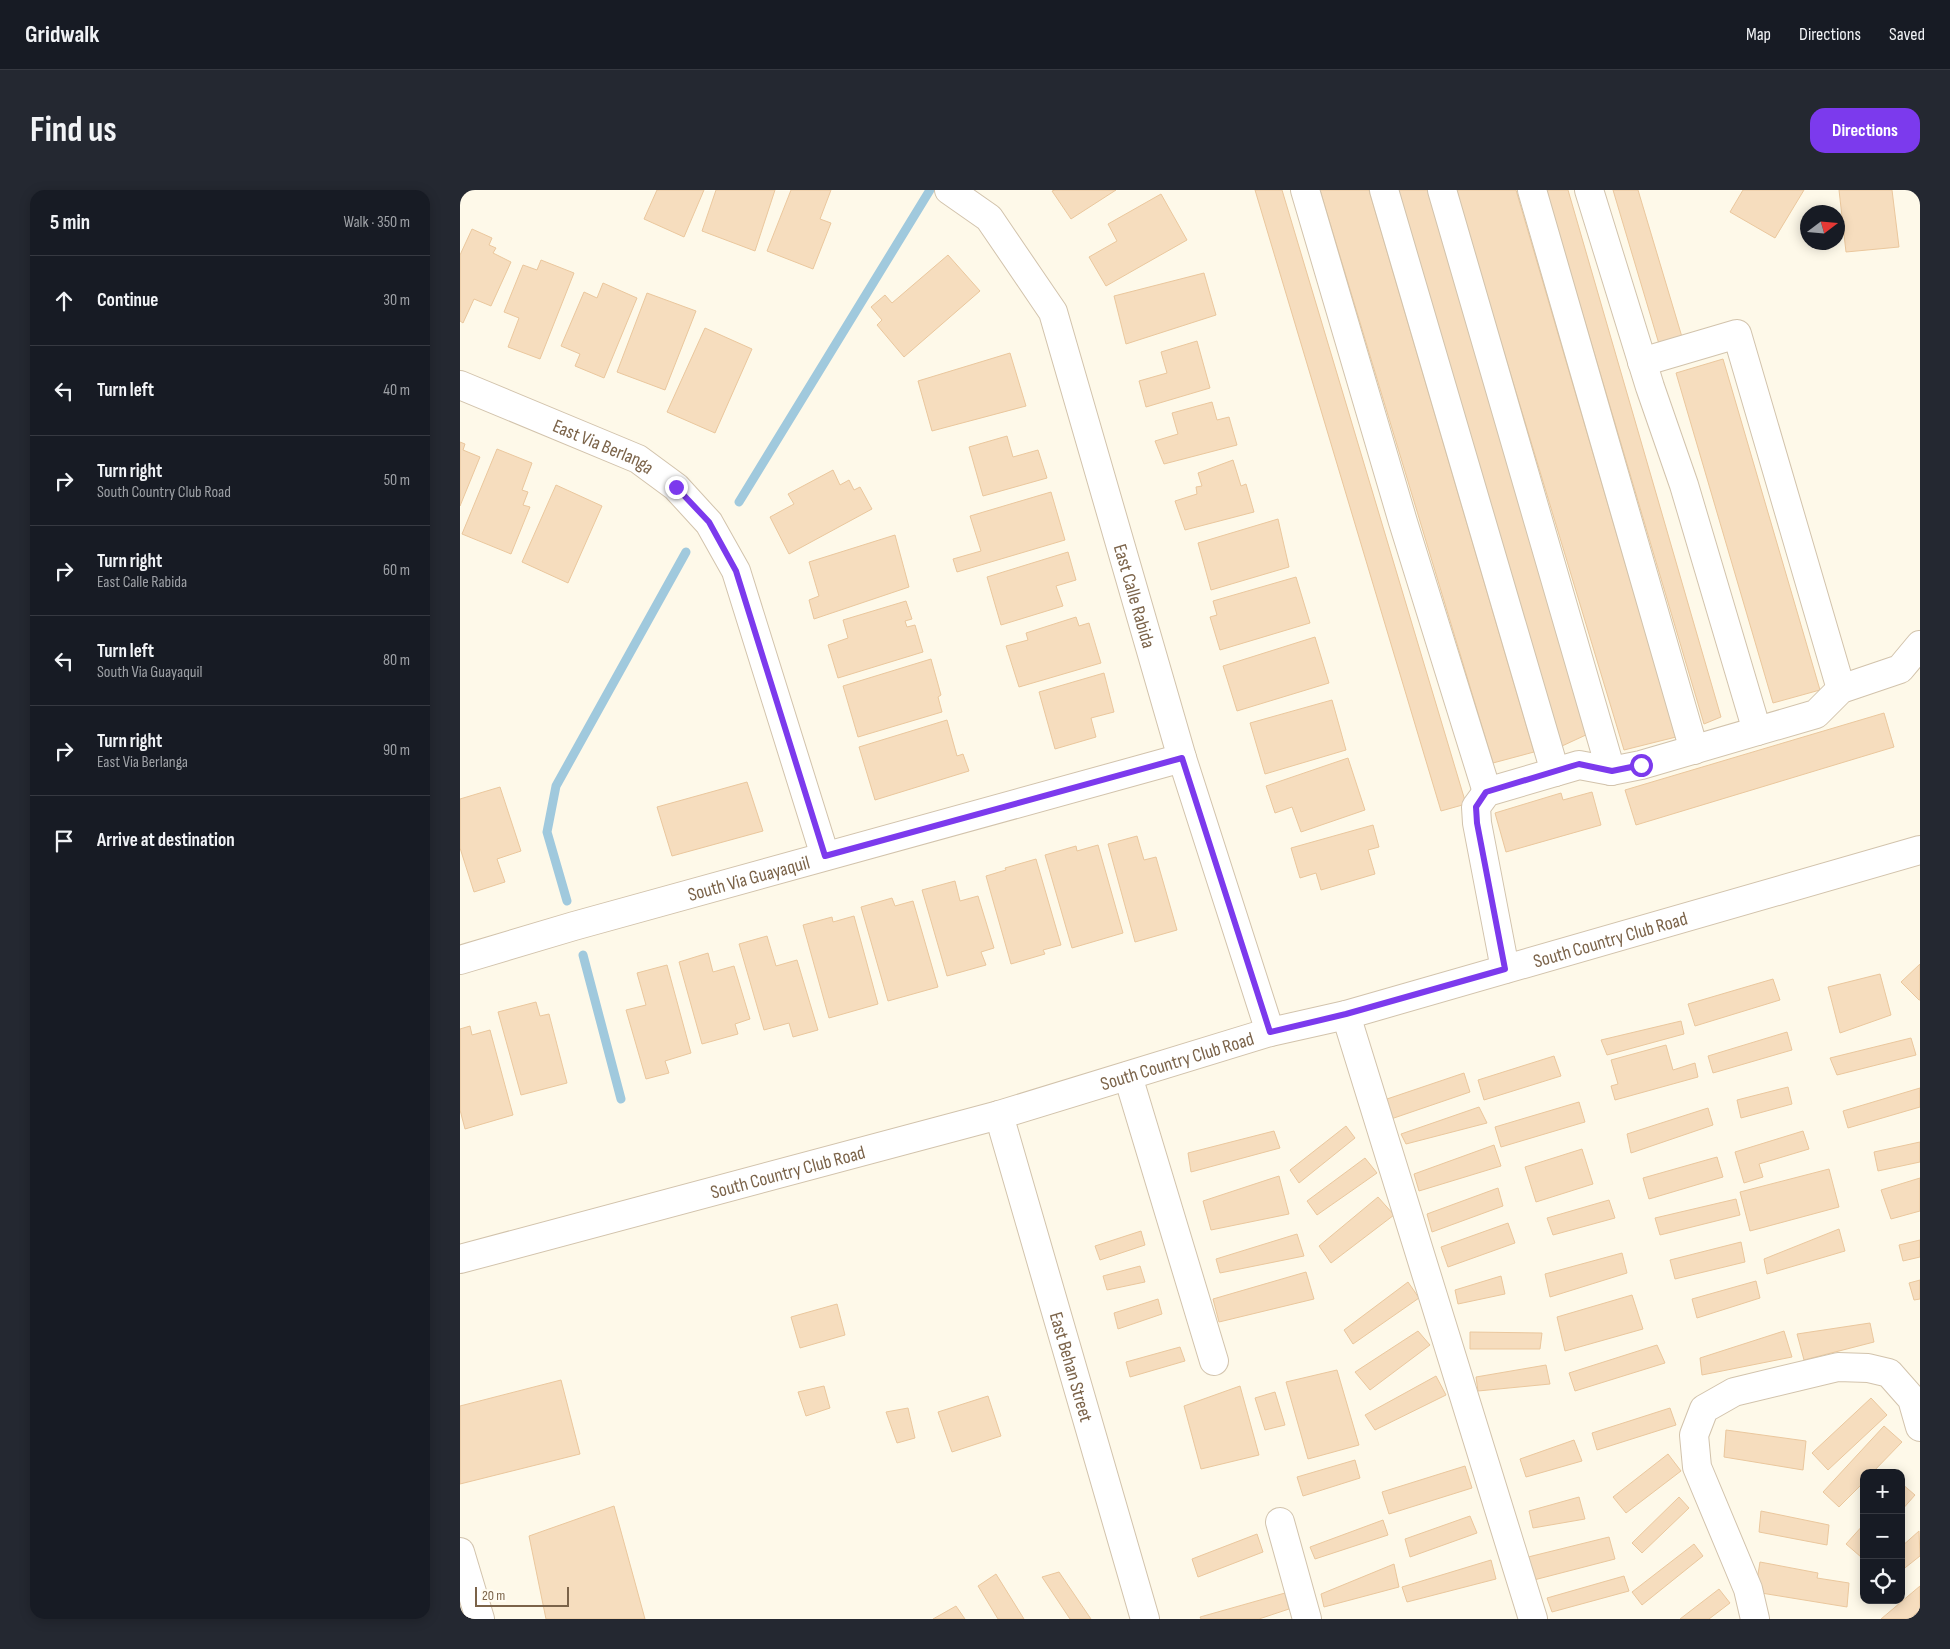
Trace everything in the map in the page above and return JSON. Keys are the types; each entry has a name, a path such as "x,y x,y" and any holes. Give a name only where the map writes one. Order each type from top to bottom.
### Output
{"street":[{"name":"East Calle Rabida","path":"949,190 989,218 1053,312 1182,758 1270,1032"},
{"path":"1305,190 1403,522 1486,792"},
{"path":"1384,190 1554,772"},
{"path":"1442,190 1612,771"},
{"path":"1532,190 1694,750"},
{"path":"1589,190 1642,362 1684,485 1757,731"},
{"path":"1642,362 1737,334 1841,689"},
{"name":"East Via Berlanga","path":"460,385 638,459 676,487 709,522 736,571 825,856"},
{"path":"1505,969 1477,823 1476,807 1486,792 1579,764 1612,771 1694,750 1816,714 1841,689 1900,669 1920,645"},
{"name":"South Via Guayaquil","path":"460,960 574,926 1182,758"},
{"name":"South Country Club Road","path":"460,1259 998,1115 1270,1032 1346,1014 1920,850"},
{"path":"1346,1014 1534,1619"},
{"path":"1128,1076 1214,1361"},
{"name":"East Behan Street","path":"998,1115 1145,1619"},
{"path":"1755,1619 1748,1588 1697,1467 1694,1435 1704,1409 1734,1392 1838,1367 1868,1368 1889,1373 1912,1399 1920,1427"},
{"path":"1280,1522 1307,1619"},
{"path":"460,1552 480,1619"}],"building":[{"path":"657,190 704,190 684,237 644,219"},
{"path":"716,190 775,190 755,251 702,231"},
{"path":"791,190 831,190 820,219 831,223 813,269 767,251"},
{"path":"1116,190 1071,219 1052,191"},
{"path":"1255,190 1282,190 1466,804 1441,811"},
{"path":"1320,190 1369,190 1534,752 1493,763"},
{"path":"1397,190 1429,190 1588,734 1562,746"},
{"path":"1455,190 1516,190 1676,737 1624,750"},
{"path":"1546,190 1568,190 1721,717 1704,724"},
{"path":"1613,190 1638,190 1682,337 1659,344"},
{"path":"1743,190 1804,190 1775,238 1730,212"},
{"path":"1839,190 1892,190 1899,247 1846,252 1845,205 1841,205"},
{"path":"1161,194 1187,240 1106,286 1089,257 1117,241 1108,224"},
{"path":"472,229 492,238 489,245 496,248 493,253 511,262 491,306 474,299 463,323 460,321 460,255"},
{"path":"948,255 980,291 904,357 877,325 882,320 871,307 885,295 892,303"},
{"path":"541,260 574,273 540,359 508,347 519,318 504,312 523,265 537,270"},
{"path":"1204,273 1216,315 1126,344 1114,296"},
{"path":"603,283 637,298 604,378 575,366 580,354 561,346 584,292 597,298"},
{"path":"647,293 696,311 665,390 617,372"},
{"path":"705,328 752,349 715,433 667,412"},
{"path":"1197,341 1210,388 1146,407 1139,381 1167,373 1161,352"},
{"path":"1010,353 1026,406 932,431 918,381"},
{"path":"1723,359 1820,690 1773,703 1676,373"},
{"path":"1212,402 1217,420 1229,417 1237,445 1164,464 1155,441 1178,434 1172,413"},
{"path":"1007,436 1013,457 1038,450 1047,478 983,496 969,447"},
{"path":"460,442 465,444 463,450 480,457 460,506"},
{"path":"497,449 532,463 522,490 528,492 523,505 530,507 511,554 462,534"},
{"path":"1233,460 1241,486 1246,484 1254,512 1185,530 1175,501 1197,494 1196,487 1202,486 1198,473"},
{"path":"833,470 840,485 849,480 854,490 860,487 872,509 789,554 770,517 794,504 788,494"},
{"path":"556,485 602,506 568,583 522,562"},
{"path":"1051,492 1065,540 957,572 953,559 981,551 970,516"},
{"path":"1278,519 1289,567 1211,590 1198,543"},
{"path":"895,535 909,587 814,619 809,600 819,596 809,562"},
{"path":"1068,552 1076,580 1056,586 1063,606 1001,625 987,577"},
{"path":"1296,577 1310,623 1220,650 1210,617 1217,615 1213,601"},
{"path":"906,601 912,619 905,621 907,627 915,625 923,652 838,678 828,645 848,638 843,620"},
{"path":"1076,617 1079,626 1089,623 1101,663 1019,687 1006,646 1028,640 1026,633"},
{"path":"1315,637 1329,683 1237,711 1223,666"},
{"path":"931,659 941,695 938,697 942,712 858,737 843,686"},
{"path":"1104,673 1114,712 1091,718 1096,737 1055,749 1039,692"},
{"path":"1332,700 1346,750 1265,774 1250,723"},
{"path":"1884,713 1894,747 1636,825 1625,790"},
{"path":"947,720 957,756 963,754 969,771 875,800 859,747"},
{"path":"1348,758 1365,810 1301,832 1292,807 1275,813 1266,786"},
{"path":"747,782 763,831 672,856 657,807"},
{"path":"500,787 521,851 497,859 505,882 474,892 460,848 460,799"},
{"path":"1592,792 1601,825 1506,852 1495,813 1561,793 1563,800"},
{"path":"1373,825 1379,847 1368,850 1375,874 1321,890 1316,873 1300,878 1291,848"},
{"path":"1137,836 1144,860 1156,857 1177,930 1135,942 1108,844"},
{"path":"1098,845 1123,933 1072,948 1045,855 1076,846 1077,851"},
{"path":"1036,859 1061,945 1043,950 1045,954 1011,964 986,876"},
{"path":"955,881 960,901 978,896 994,948 981,952 986,965 947,976 922,890"},
{"path":"892,898 895,906 913,901 938,987 888,1001 861,907"},
{"path":"854,916 878,1004 829,1018 803,925 832,917 833,922"},
{"path":"767,936 776,966 797,960 818,1030 793,1037 789,1023 764,1030 739,944"},
{"path":"708,953 713,972 734,966 750,1019 735,1024 738,1034 702,1044 679,962"},
{"path":"1920,964 1920,1000 1919,1000 1901,982"},
{"path":"667,965 691,1053 665,1061 669,1073 646,1079 626,1010 646,1005 637,973"},
{"path":"1880,974 1891,1015 1840,1033 1828,987"},
{"path":"1773,979 1780,1000 1695,1026 1688,1004"},
{"path":"536,1002 540,1016 549,1014 567,1083 521,1095 498,1012"},
{"path":"1681,1021 1684,1034 1607,1055 1601,1040"},
{"path":"470,1026 472,1035 490,1030 513,1115 465,1129 460,1110 460,1029"},
{"path":"1787,1032 1792,1050 1713,1073 1708,1056"},
{"path":"1911,1038 1916,1055 1837,1075 1830,1058"},
{"path":"1666,1045 1673,1070 1695,1063 1698,1077 1615,1100 1611,1086 1618,1084 1611,1060"},
{"path":"1554,1056 1561,1076 1484,1100 1478,1080"},
{"path":"1464,1073 1470,1092 1391,1119 1384,1100"},
{"path":"1788,1087 1792,1104 1741,1118 1737,1100"},
{"path":"1920,1088 1920,1107 1848,1128 1843,1111"},
{"path":"1579,1102 1585,1122 1501,1147 1495,1127"},
{"path":"1479,1107 1487,1123 1406,1144 1401,1134"},
{"path":"1708,1108 1713,1125 1631,1153 1627,1134"},
{"path":"1346,1126 1355,1138 1299,1183 1290,1170"},
{"path":"1274,1131 1280,1148 1191,1172 1188,1153"},
{"path":"1803,1131 1809,1149 1759,1164 1763,1177 1744,1183 1735,1152"},
{"path":"1920,1142 1920,1162 1878,1171 1874,1152"},
{"path":"1494,1145 1501,1166 1419,1191 1414,1174"},
{"path":"1582,1149 1593,1184 1536,1202 1525,1167"},
{"path":"1717,1157 1723,1177 1649,1199 1643,1178"},
{"path":"1365,1158 1377,1173 1317,1215 1307,1201"},
{"path":"1829,1169 1839,1207 1750,1231 1740,1192"},
{"path":"1279,1176 1289,1214 1211,1230 1203,1201"},
{"path":"1920,1178 1920,1211 1891,1219 1881,1190"},
{"path":"1498,1188 1503,1206 1432,1232 1427,1214"},
{"path":"1378,1197 1394,1215 1331,1263 1319,1246"},
{"path":"1736,1199 1740,1215 1660,1235 1655,1218"},
{"path":"1609,1200 1615,1218 1553,1235 1547,1218"},
{"path":"1508,1223 1515,1243 1448,1267 1441,1247"},
{"path":"1839,1229 1845,1251 1767,1274 1764,1259"},
{"path":"1141,1231 1145,1245 1100,1260 1095,1246"},
{"path":"1297,1234 1304,1256 1220,1273 1216,1259"},
{"path":"1920,1240 1920,1257 1903,1261 1899,1245"},
{"path":"1741,1242 1745,1262 1675,1279 1670,1260"},
{"path":"1622,1253 1627,1273 1550,1297 1545,1274"},
{"path":"1140,1266 1145,1282 1107,1290 1103,1276"},
{"path":"1306,1272 1314,1299 1219,1322 1213,1299"},
{"path":"1501,1276 1505,1294 1458,1304 1455,1290"},
{"path":"1920,1280 1920,1299 1914,1300 1909,1283"},
{"path":"1756,1281 1760,1298 1697,1318 1692,1299"},
{"path":"1408,1282 1419,1298 1353,1344 1344,1330"},
{"path":"1632,1295 1643,1329 1565,1351 1557,1317"},
{"path":"1158,1299 1162,1314 1118,1329 1114,1313"},
{"path":"837,1304 845,1335 800,1348 791,1317"},
{"path":"1870,1323 1874,1342 1804,1360 1797,1334"},
{"path":"1418,1331 1430,1345 1370,1390 1355,1372"},
{"path":"1784,1331 1792,1357 1702,1375 1700,1358"},
{"path":"1470,1332 1542,1333 1540,1349 1470,1349"},
{"path":"1657,1345 1665,1363 1575,1391 1569,1373"},
{"path":"1180,1347 1185,1361 1130,1377 1126,1362"},
{"path":"1546,1365 1550,1384 1478,1391 1476,1377"},
{"path":"1337,1370 1359,1445 1308,1459 1286,1382"},
{"path":"1436,1376 1446,1395 1375,1430 1365,1415"},
{"path":"561,1380 580,1454 460,1484 460,1406"},
{"path":"824,1386 830,1408 806,1416 798,1392"},
{"path":"1240,1386 1259,1455 1201,1469 1184,1406"},
{"path":"1275,1392 1285,1425 1265,1430 1255,1398"},
{"path":"988,1396 1001,1436 952,1452 938,1412"},
{"path":"1871,1398 1887,1415 1828,1470 1812,1453"},
{"path":"908,1408 915,1438 897,1443 886,1412"},
{"path":"1670,1408 1676,1425 1597,1450 1592,1433"},
{"path":"1884,1426 1902,1442 1876,1469 1860,1469 1860,1486 1839,1507 1823,1492"},
{"path":"1726,1430 1806,1441 1803,1470 1724,1457"},
{"path":"1574,1440 1582,1461 1526,1477 1520,1459"},
{"path":"1668,1454 1681,1471 1626,1513 1613,1497"},
{"path":"1355,1460 1360,1478 1303,1496 1297,1477"},
{"path":"1465,1466 1472,1488 1389,1514 1382,1492"},
{"path":"1905,1486 1915,1495 1905,1506"},
{"path":"1579,1497 1585,1519 1533,1528 1529,1511"},
{"path":"1679,1497 1689,1508 1642,1553 1632,1543"},
{"path":"614,1506 645,1619 546,1619 529,1536"},
{"path":"1761,1511 1829,1525 1827,1545 1759,1532"},
{"path":"1470,1516 1477,1533 1410,1557 1405,1539"},
{"path":"1383,1520 1388,1535 1315,1559 1310,1547"},
{"path":"1860,1528 1860,1556 1846,1544"},
{"path":"1919,1531 1920,1556 1905,1568 1905,1559 1905,1543"},
{"path":"1257,1534 1263,1552 1198,1577 1192,1559"},
{"path":"1609,1537 1615,1559 1530,1581 1524,1558"},
{"path":"1694,1544 1703,1556 1642,1605 1632,1592"},
{"path":"1491,1560 1496,1579 1407,1602 1402,1587"},
{"path":"1760,1562 1818,1573 1817,1578 1849,1583 1847,1607 1755,1592"},
{"path":"1394,1564 1399,1587 1324,1607 1321,1594"},
{"path":"1059,1572 1091,1619 1070,1619 1042,1577"},
{"path":"996,1574 1024,1619 998,1619 978,1586"},
{"path":"1624,1576 1629,1591 1552,1612 1547,1598"},
{"path":"1920,1586 1920,1610 1909,1619 1881,1619 1899,1604 1905,1604 1905,1599"},
{"path":"1719,1589 1730,1603 1709,1619 1680,1619"},
{"path":"1285,1593 1289,1609 1259,1619 1201,1619 1200,1617"},
{"path":"956,1606 965,1619 933,1619"}],"waterway":[{"path":"739,502 930,190"},
{"path":"567,901 547,832 556,786 686,552"},
{"path":"583,955 621,1099"}],"route":[{"path":"676,487 709,522 736,571 825,856 1182,758 1270,1032 1346,1014 1505,969 1477,823 1476,807 1486,792 1579,764 1612,771 1641,765"}]}
